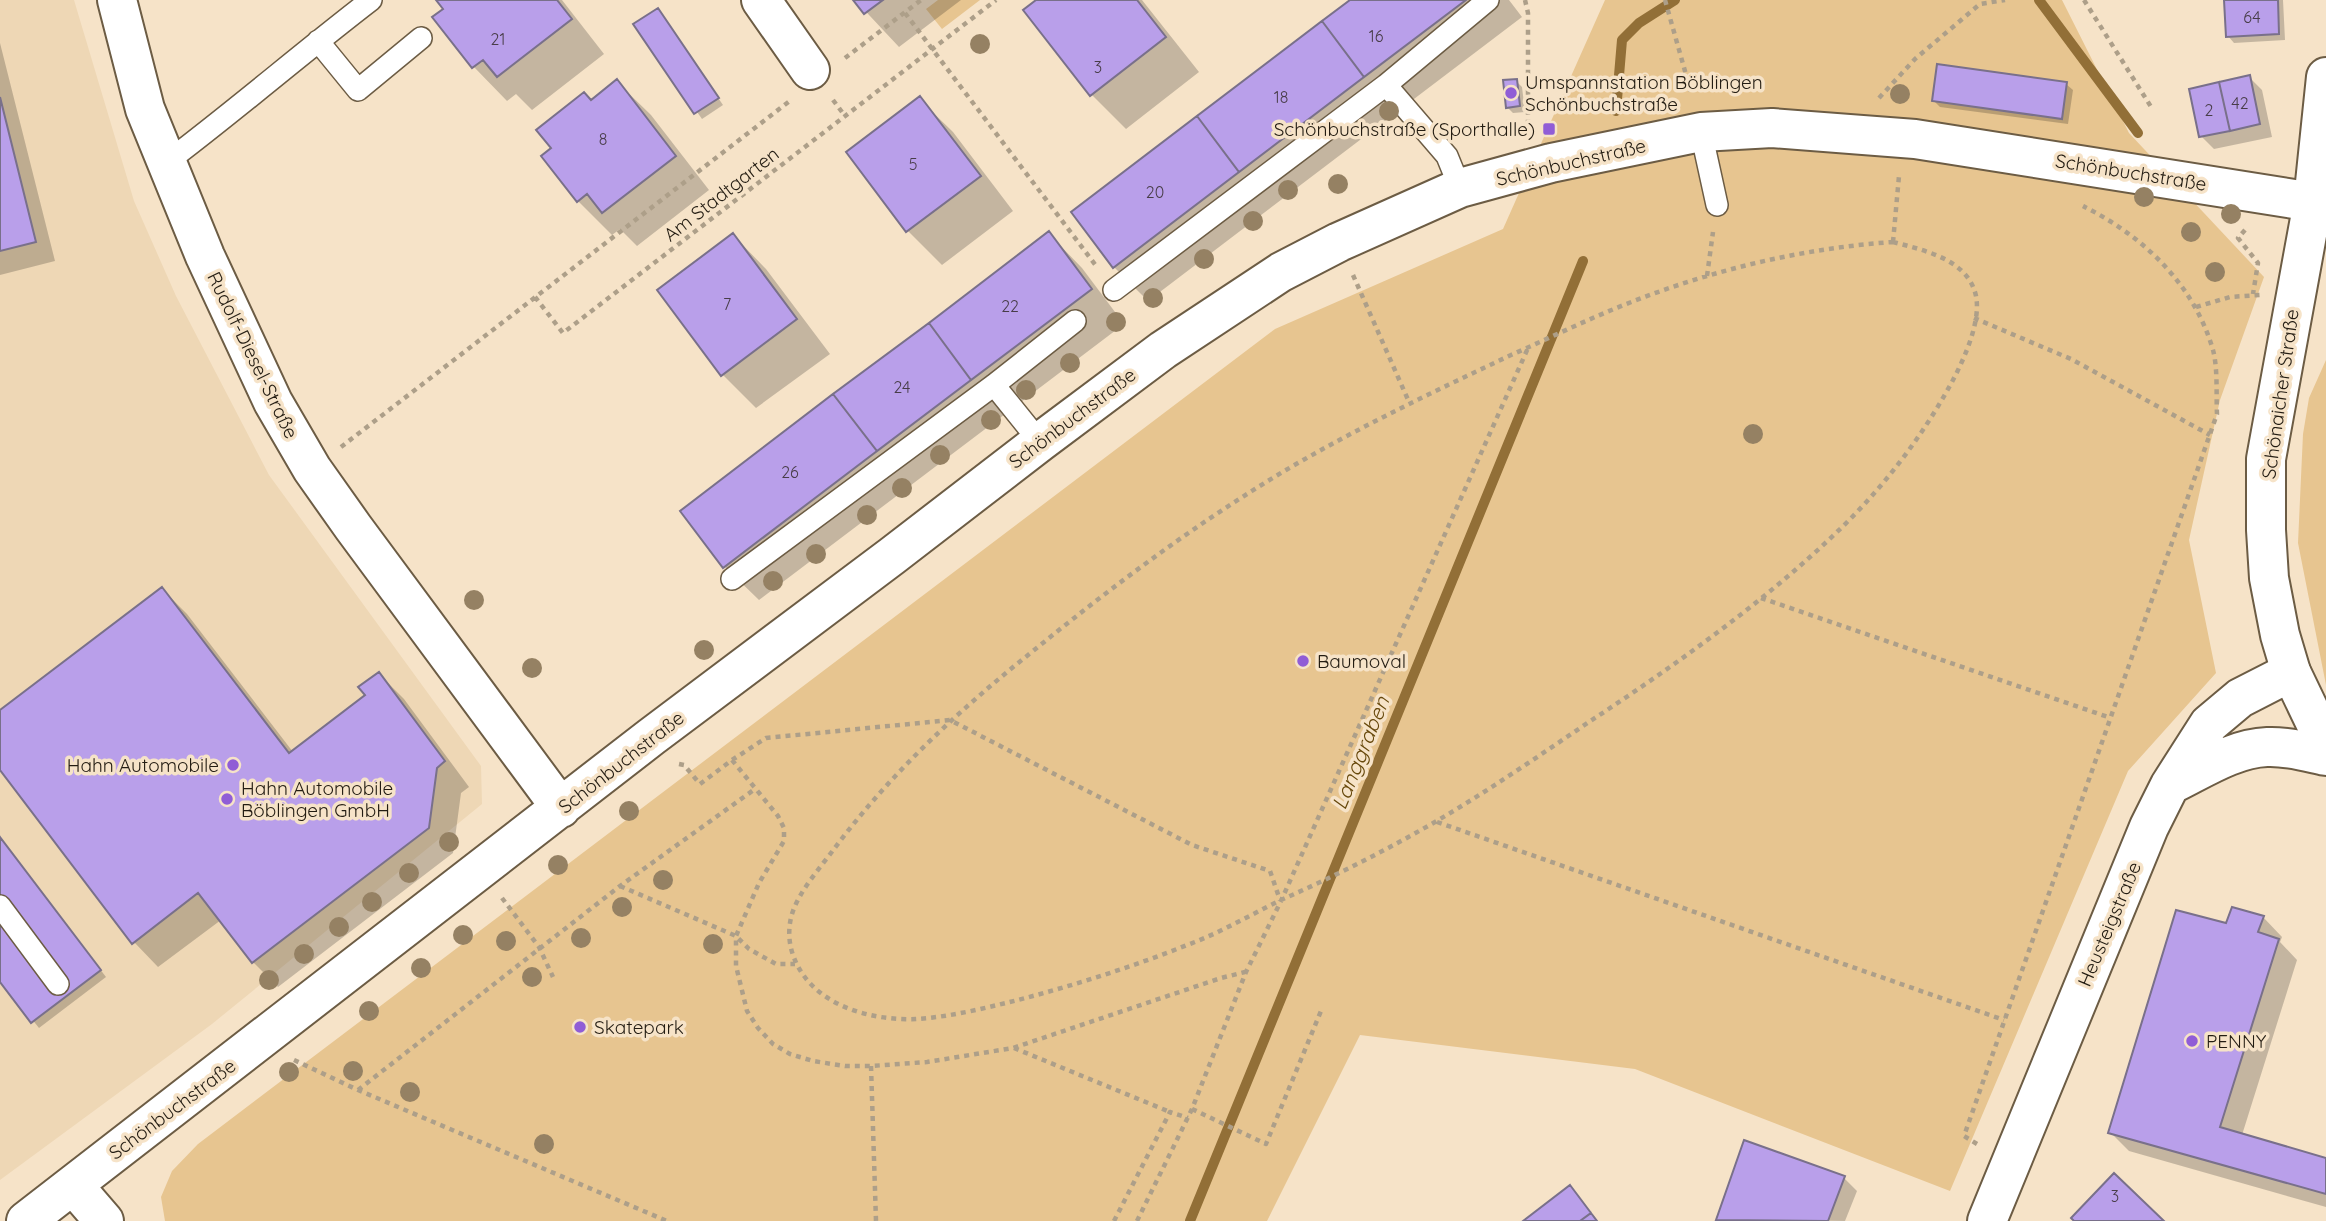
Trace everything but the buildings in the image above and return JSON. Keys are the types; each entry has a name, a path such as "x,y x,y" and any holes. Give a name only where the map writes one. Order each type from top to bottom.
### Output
{"street":[{"name":"Rudolf-Diesel-Straße","path":"117,0 145,109 205,256 273,402 313,469 457,670 561,808"},
{"path":"761,0 815,77"},
{"name":"Schönaicher Straße","path":"2326,77 2319,203 2266,459 2269,579 2280,635 2291,672 2326,745"},
{"name":"Schönbuchstraße","path":"26,1221 652,737 1163,350 1280,272 1339,242 1460,188 1536,167 1701,132 1772,128 1916,139 2319,203"},
{"name":"Heusteigstraße","path":"1987,1221 2149,827 2170,785 2209,724 2241,698 2291,672"},
{"path":"2170,785 2225,757 2264,746 2287,747 2326,756"},
{"path":"73,1185 104,1221"}],"lane":[{"path":"167,162 371,0"},
{"path":"1114,290 1386,85 1488,0"},
{"path":"318,41 358,90 421,38"},
{"path":"1386,85 1447,156 1460,188"},
{"path":"1701,132 1717,205"},
{"path":"732,579 1075,321"},
{"path":"994,384 1040,442"},
{"path":"0,906 58,984"}],"path":[{"name":"Am Stadtgarten","path":"313,469 815,77 921,0"},
{"name":"Am Stadtgarten","path":"535,297 563,333 996,0"},
{"path":"1525,0 1528,13 1528,121 1536,167"},
{"path":"1665,0 1701,132"},
{"path":"1915,60 1980,4 2005,0"},
{"path":"2084,0 2153,110"},
{"path":"905,13 1114,290"},
{"path":"1893,242 1900,174"},
{"path":"1707,276 1717,205"},
{"path":"1964,1136 2217,414 2214,352 2196,307 2170,270 2138,240 2112,221 2080,205"},
{"path":"2238,237 2258,263 2253,294"},
{"path":"1339,242 1409,402"},
{"path":"1893,242 1931,252 1952,263 1970,282 1978,300 1969,350 1931,421 1888,476 1837,532 1760,597 1640,688 1436,822 1358,863 1192,944 1062,989 981,1009 916,1019 875,1016 844,1008 818,990 795,964 789,940 791,914 810,881 881,790 950,720 994,681 1119,582 1199,525 1287,469 1409,402 1638,299 1707,276 1846,245 1893,242"},
{"path":"1974,318 2071,359 2210,435"},
{"path":"1137,1221 1188,1118 1246,972 1281,901 1529,347"},
{"path":"1760,597 2111,718"},
{"path":"652,737 672,764 684,765 700,784 766,738 950,720 1192,845 1270,871 1281,901"},
{"path":"732,760 778,816 784,828 784,841 759,883 736,936 736,966 747,1011 773,1044 790,1054 845,1066 871,1066 927,1062 1013,1048 1246,972"},
{"path":"358,1090 620,886 755,789"},
{"path":"1436,822 2004,1020"},
{"path":"480,870 540,947 553,976"},
{"path":"620,886 736,936 749,949 776,964 795,964"},
{"path":"1192,1109 1266,1144 1321,1011"},
{"path":"258,1043 358,1090 667,1221"},
{"path":"1013,1048 1188,1118"},
{"path":"871,1066 876,1221"},
{"path":"1114,1221 1170,1112"}],"shaded area":[{"path":"0,0 74,0 134,201 176,296 269,475 481,766 482,804 212,1024 0,1180"},
{"path":"938,0 980,0 942,29 926,9"},
{"path":"1605,0 2062,0 2129,133 2264,277 2220,400 2189,540 2216,673 2128,771 1950,1191 1635,1069 1360,1035 1267,1221 165,1221 161,1197 172,1171 198,1144 1275,329 1503,229"},
{"path":"2326,360 2326,685 2298,543 2303,434 2309,398"}],"waterway":[{"name":"Langgraben","path":"1616,111 1622,40 1639,23 1675,0"},
{"path":"2039,0 2138,133"},
{"name":"Langgraben","path":"1190,1221 1583,261"}],"place":[{"name":"Umspannstation Böblingen Schönbuchstraße","path":"1511,93"},
{"name":"Schönbuchstraße (Sporthalle)","path":"1549,129"},
{"name":"Baumoval","path":"1303,661"},
{"name":"Hahn Automobile","path":"233,765"},
{"name":"Hahn Automobile Böblingen GmbH","path":"227,799"},
{"name":"Skatepark","path":"580,1027"},
{"name":"PENNY","path":"2192,1041"}]}
